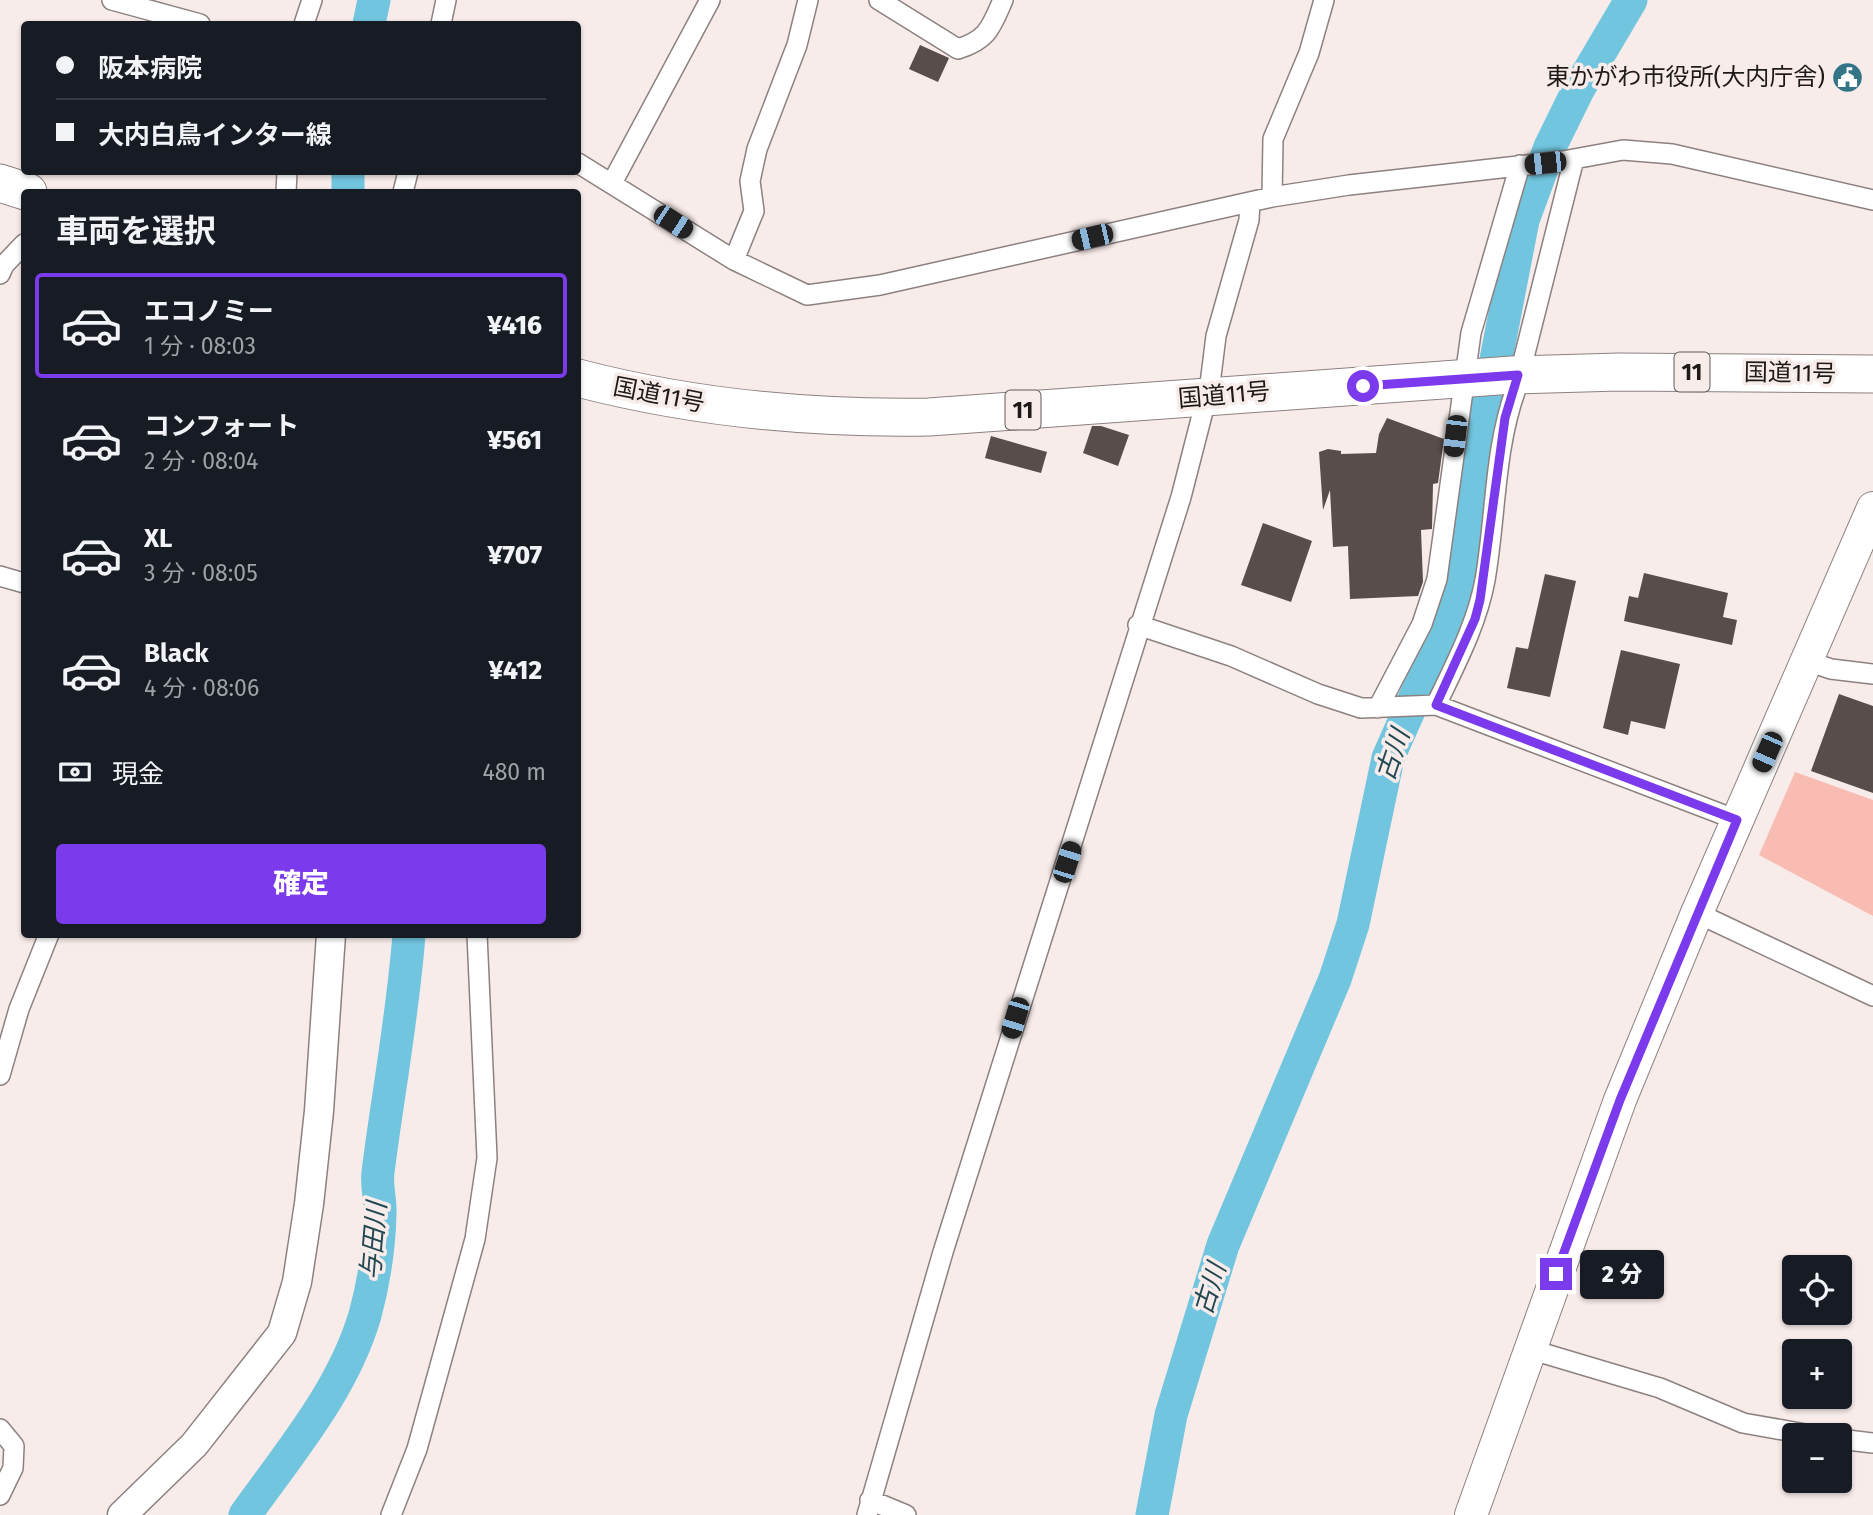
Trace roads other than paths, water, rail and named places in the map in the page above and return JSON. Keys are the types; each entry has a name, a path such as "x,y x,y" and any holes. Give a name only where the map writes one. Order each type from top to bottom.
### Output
{"highway":[{"path":"0,183 21,190"},
{"name":"国道11号","path":"581,380 695,404 794,415 871,418 929,417 1515,375 1619,372 1873,374"}],"main road":[{"path":"1471,1515 1620,1100 1697,913 1873,508"}],"street":[{"path":"112,0 189,21"},
{"path":"305,21 312,0"},
{"path":"442,21 446,0"},
{"path":"612,183 710,0"},
{"path":"734,260 754,211 750,181 757,149 797,45 808,0"},
{"path":"879,0 958,49 977,44 991,29 1003,0"},
{"path":"1272,197 1273,139 1309,54 1324,0"},
{"path":"581,165 734,260 795,292 823,295 1272,197 1569,160 1623,150 1672,154 1873,200"},
{"path":"1432,706 1478,607 1485,581 1505,418 1569,160"},
{"path":"1383,708 1422,624 1437,579 1468,378 1471,333 1523,165"},
{"path":"905,1515 869,1508 943,1252 1111,725 1138,625 1181,497 1206,397 1216,335 1249,220 1250,202"},
{"path":"0,274 21,248"},
{"path":"0,576 21,582"},
{"path":"1138,625 1231,656 1318,694 1361,708 1432,706 1737,820"},
{"path":"1807,661 1831,669 1873,674"},
{"path":"1697,913 1873,996"},
{"path":"0,1075 19,1009 47,938"},
{"path":"122,1515 194,1445 282,1333 297,1282 309,1204 319,1111 331,938"},
{"path":"391,1515 417,1449 475,1239 487,1158 477,938"},
{"path":"1529,1349 1660,1388 1743,1423 1782,1430"},
{"path":"0,1429 14,1446 13,1468 0,1495"},
{"path":"1852,1441 1873,1443"}],"waterway":[{"name":"与田川","path":"370,21 374,0"},
{"name":"古川","path":"1152,1515 1171,1415 1223,1245 1335,979 1353,924 1388,758 1446,627 1466,567 1476,463 1523,220 1550,147 1579,88 1631,0"},
{"name":"与田川","path":"348,175 348,189"},
{"name":"与田川","path":"245,1515 314,1420 343,1369 365,1315 377,1252 380,1210 378,1172 409,938"}],"place":[{"name":"東かがわ市役所(大内庁舎)","path":"1848,77"}]}
